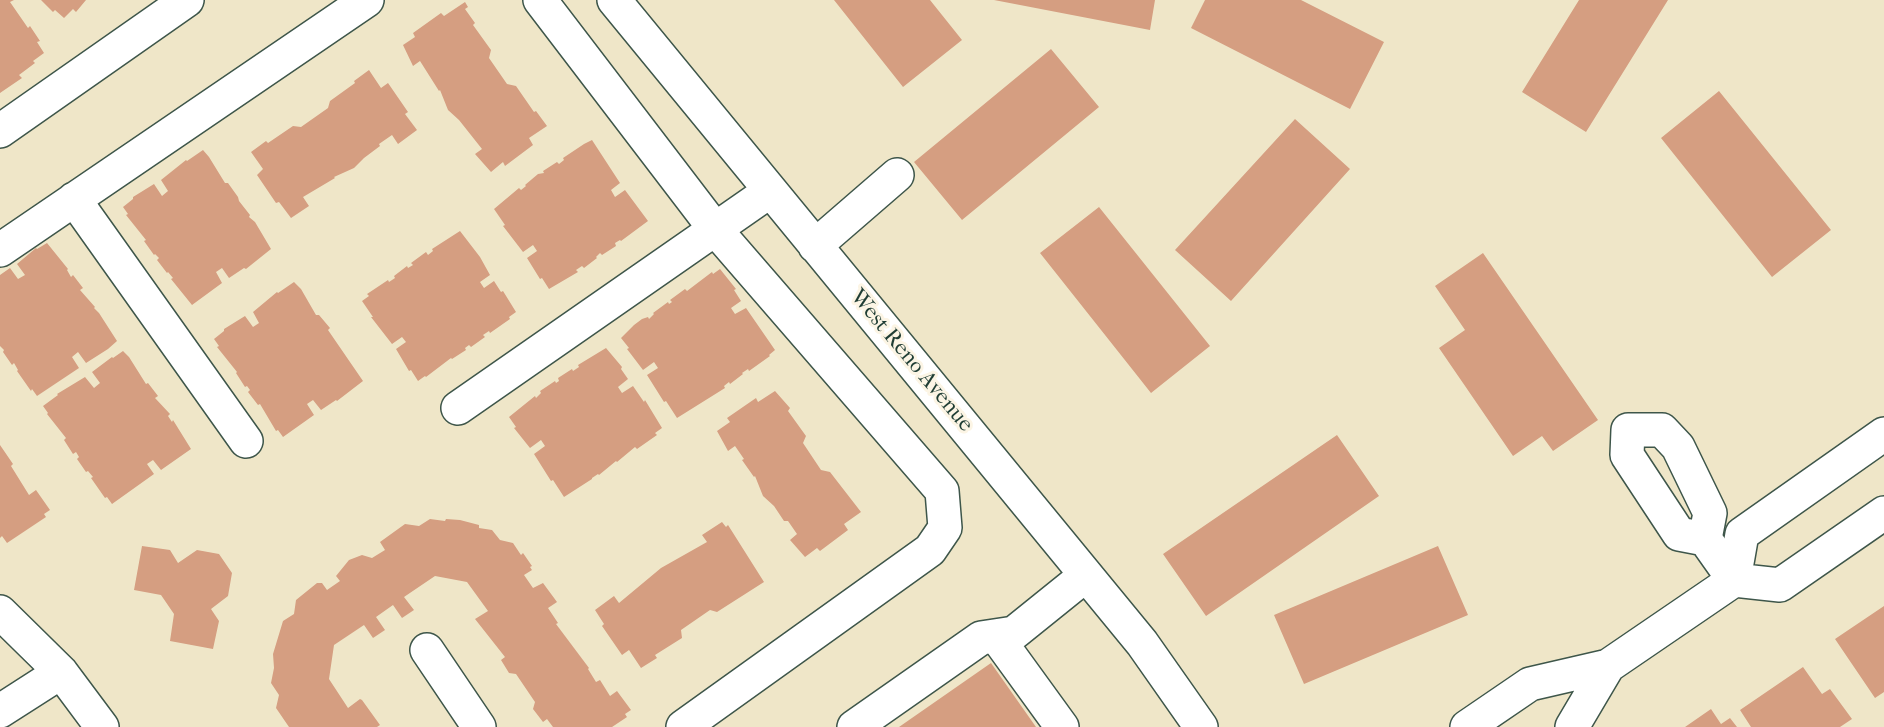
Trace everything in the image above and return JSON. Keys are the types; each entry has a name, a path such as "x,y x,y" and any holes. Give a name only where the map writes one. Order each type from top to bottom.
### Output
{"street":[{"path":"0,131 187,0"},
{"path":"0,250 367,0"},
{"path":"540,0 715,229 942,491 945,528 930,550 683,727"},
{"name":"West Reno Avenue","path":"614,0 1142,643 1201,727"},
{"path":"815,246 897,175"},
{"path":"458,408 770,191"},
{"path":"74,199 246,441"},
{"path":"1734,580 1742,534 1884,434"},
{"path":"1467,727 1530,684 1608,666 1734,580 1780,585 1884,513"},
{"path":"1705,539 1734,580"},
{"path":"854,727 981,638 1014,633 1086,574"},
{"path":"0,612 61,672 102,727"},
{"path":"996,636 1062,727"},
{"path":"426,650 479,727"},
{"path":"1572,727 1608,666"},
{"path":"0,711 61,672"}],"building":[{"path":"0,0 14,0 10,2 40,41 37,42 44,53 19,75 22,78 0,93"},
{"path":"41,0 86,0 76,12 73,9 64,18 55,10 53,12"},
{"path":"834,0 930,0 962,40 903,87"},
{"path":"994,0 1155,0 1150,30"},
{"path":"1205,0 1301,0 1384,42 1350,109 1191,28"},
{"path":"1579,0 1668,0 1586,132 1522,92"},
{"path":"465,2 468,7 465,9 475,23 473,25 491,50 489,58 507,84 516,86 547,126 529,138 533,145 505,166 503,162 491,172 475,154 482,149 448,110 440,90 420,61 413,66 403,45 415,37 413,33 441,13 444,16"},
{"path":"1051,49 1099,107 962,220 914,162"},
{"path":"369,70 381,88 388,83 408,112 405,114 417,130 398,144 392,135 354,168 334,177 303,197 309,206 291,218 279,202 276,203 257,175 263,169 251,152 293,126 301,127 328,108 330,101"},
{"path":"1719,91 1831,230 1772,277 1661,138"},
{"path":"1295,119 1350,169 1231,301 1175,250"},
{"path":"592,140 620,183 611,190 615,197 625,190 648,221 615,243 616,246 602,255 600,253 584,268 582,266 576,270 578,272 549,289 527,258 537,251 533,245 523,252 503,226 505,225 494,209 519,188 521,190 538,174 544,173 543,171 557,162 559,164 564,160 563,158"},
{"path":"203,150 225,183 228,183 238,197 271,249 246,269 244,268 229,278 222,268 216,272 222,283 192,305 157,260 159,258 144,241 146,240 126,215 128,214 123,207 133,197 154,184 162,196 168,191 161,180"},
{"path":"1099,207 1210,346 1151,393 1040,253"},
{"path":"460,231 480,257 490,275 480,282 484,288 494,281 516,312 490,333 489,331 483,335 485,337 471,347 469,345 465,348 466,350 418,381 396,349 406,342 402,337 392,344 362,301 369,296 367,294 395,278 394,276 407,266 408,268 413,265 411,263 426,252 428,255 433,251 432,249"},
{"path":"47,243 68,269 71,277 73,275 83,288 80,290 95,307 117,341 86,363 78,352 72,357 79,368 37,396 32,389 31,391 14,363 12,365 0,346 0,275 10,268 18,279 25,275 17,264 36,248"},
{"path":"1483,253 1598,420 1553,451 1542,436 1513,456 1439,348 1465,330 1435,286"},
{"path":"720,269 736,289 734,290 741,301 731,308 735,314 746,308 775,350 749,371 748,369 742,373 730,384 729,382 724,386 725,388 677,418 647,375 658,368 654,362 643,370 621,338 642,319 648,317 649,319 653,313 668,302 669,304 672,302 670,300 685,289 687,291 712,272 713,274"},
{"path":"294,282 301,289 316,315 319,315 330,328 328,330 363,381 321,410 313,400 307,404 314,415 283,437 278,430 276,431 260,404 258,405 248,392 250,390 247,386 245,387 237,372 217,347 219,346 214,339 224,329 245,316 253,327 259,323 253,312 277,292"},
{"path":"606,348 622,367 628,379 618,387 622,393 633,386 644,402 645,400 662,428 655,433 657,435 637,449 635,447 599,475 564,497 534,454 545,446 541,440 530,448 514,428 516,427 509,417 535,396 536,398 541,393 540,391 555,381 556,383 559,381 558,378 572,369 573,371 579,367 578,365"},
{"path":"123,351 146,384 148,383 158,396 155,398 170,414 168,416 172,422 173,420 191,449 161,470 153,460 147,464 154,474 112,504 107,497 105,498 91,478 93,477 88,471 86,472 77,459 79,457 76,452 73,454 64,440 66,438 43,406 57,394 85,377 94,388 100,383 92,372"},
{"path":"775,391 790,408 788,411 806,436 803,443 821,470 830,472 861,512 844,524 848,530 820,551 817,548 805,557 790,540 797,534 788,521 784,521 774,506 763,496 755,476 742,460 744,459 735,446 728,451 717,431 730,422 727,418 756,398 758,402"},
{"path":"1337,435 1379,496 1206,616 1163,554"},
{"path":"0,445 29,495 36,490 50,510 44,514 46,517 7,543 2,536 0,538"},
{"path":"430,519 460,520 479,525 479,528 492,530 500,540 513,543 521,555 523,553 532,566 530,567 532,570 524,575 533,588 543,583 557,602 548,608 558,623 556,624 589,668 596,682 600,680 610,696 617,691 631,710 625,714 627,717 612,727 553,727 547,719 543,722 533,709 535,702 516,674 509,673 501,660 505,657 475,619 488,611 467,582 435,576 404,597 414,610 402,618 393,605 376,617 385,630 373,638 364,625 334,645 329,679 348,708 360,699 362,700 380,725 377,727 289,727 276,708 279,695 271,683 274,668 273,654 283,621 294,614 296,600 317,583 322,583 327,590 340,581 336,576 349,560 362,555 372,558 385,550 380,542 405,524 419,526"},
{"path":"722,522 726,527 728,525 764,582 717,612 710,610 681,630 682,638 655,655 657,658 641,668 629,650 622,655 602,626 604,624 595,610 614,596 619,603 661,568 707,542 702,535"},
{"path":"142,546 170,550 178,563 197,550 219,554 232,573 228,596 211,609 219,621 213,649 170,641 174,614 161,595 134,590"},
{"path":"1438,546 1468,615 1304,684 1274,615"},
{"path":"1884,606 1884,692 1875,698 1835,639"},
{"path":"991,663 1036,727 899,727"},
{"path":"1803,667 1822,694 1830,689 1852,719 1840,727 1751,727 1740,710"},
{"path":"1711,709 1721,724 1730,718 1737,727 1685,727"}]}
